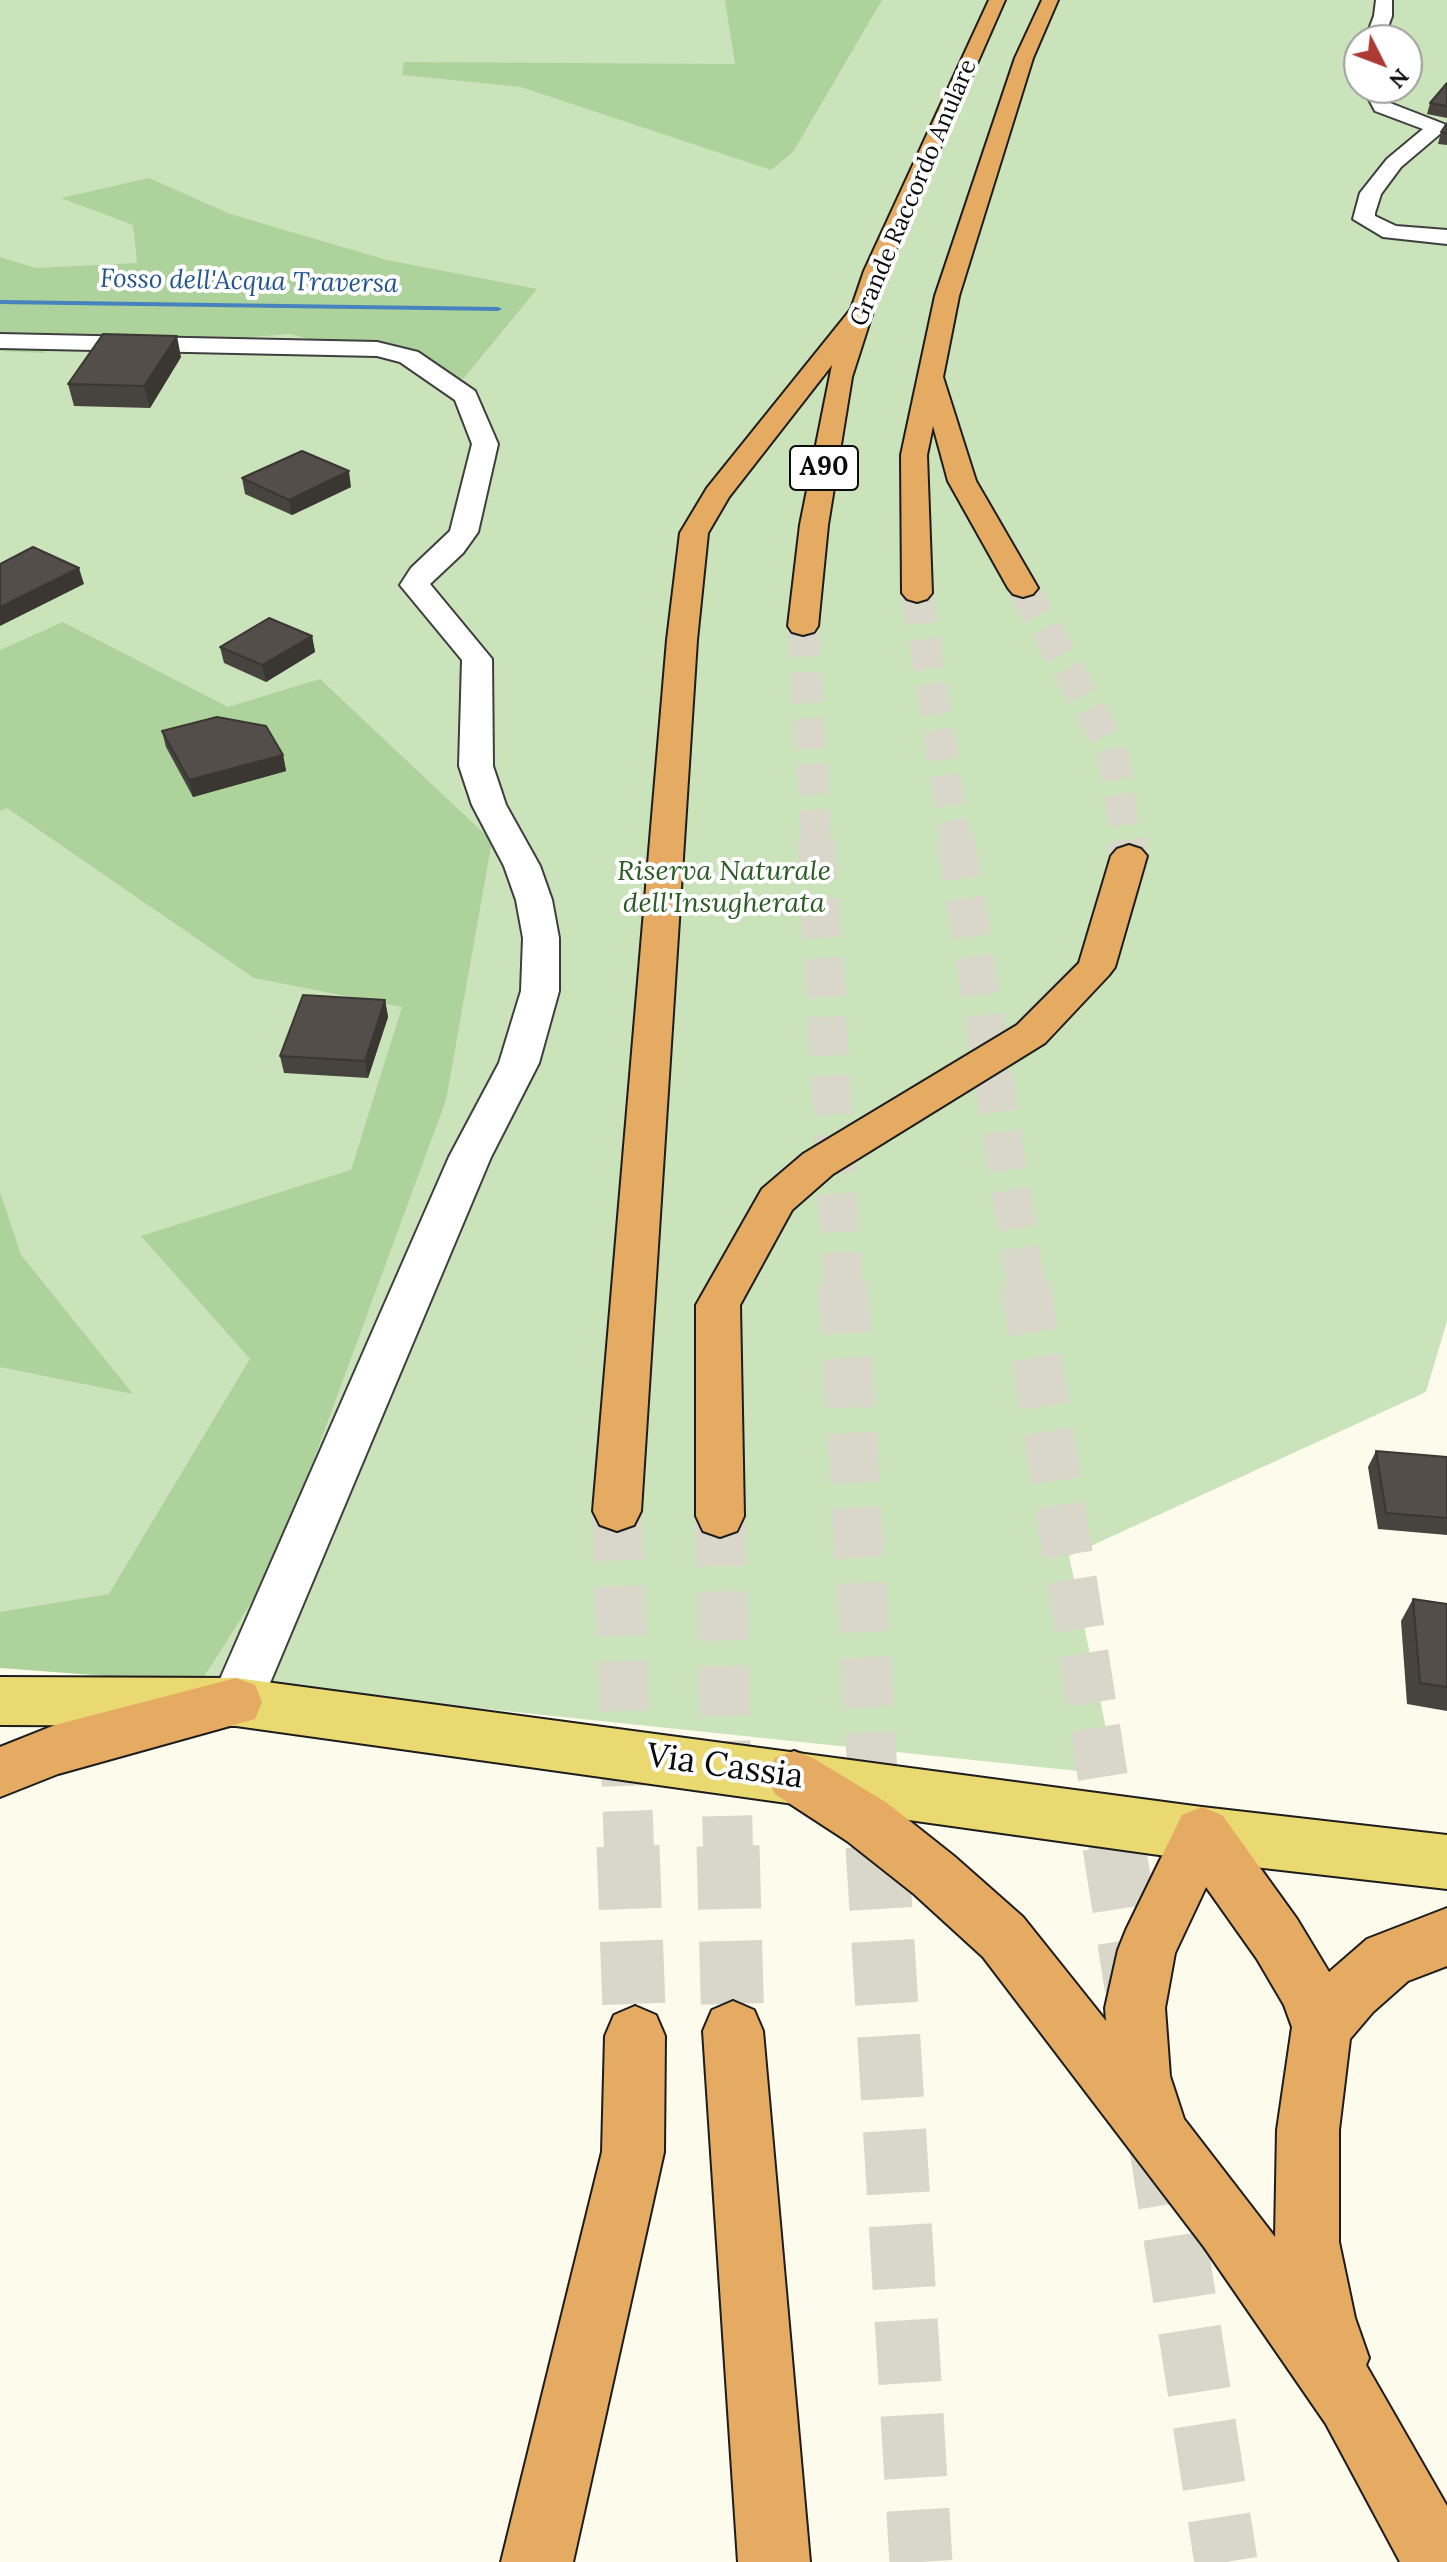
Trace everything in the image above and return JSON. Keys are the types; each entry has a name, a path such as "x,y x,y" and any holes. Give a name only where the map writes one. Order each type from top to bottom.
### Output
{"highway":[{"name":"Grande Raccordo Anulare","path":"803,626 814,525 840,377 860,313 997,0"},
{"name":"Grande Raccordo Anulare","path":"917,593 914,455 947,296 1024,58 1050,0"},
{"path":"617,1511 682,640 694,533 717,494 860,313"},
{"path":"931,375 962,481 1023,588"},
{"path":"720,1516 718,1305 777,1200 818,1164 1031,1034 1096,967 1129,856"},
{"path":"0,1772 55,1750 236,1702"},
{"path":"794,1776 867,1822 934,1875 1003,1937 1227,2224 1350,2400 1439,2562"},
{"path":"1165,2145 1140,2076 1135,2008 1147,1950 1202,1834 1277,1939 1306,1987 1322,2027 1308,2130 1307,2242 1322,2318 1350,2400"},
{"path":"1322,2027 1352,1991 1388,1960 1447,1937"},
{"path":"733,2031 774,2562"},
{"path":"537,2562 633,2152 635,2036"}],"main road":[{"name":"Via Cassia","path":"0,1701 236,1702 1202,1834 1447,1862"}],"street":[{"path":"1380,24 1384,0"},
{"path":"1380,104 1437,128 1394,163 1371,193 1364,219 1391,232 1447,237"},
{"path":"0,341 377,349 409,357 466,396 485,444 464,532 453,547 421,574 415,585 477,659 476,766 489,805 522,866 534,900 541,938 537,1008 519,1063 470,1157 236,1702"}],"green space":[{"name":"Riserva Naturale dell'Insugherata","path":"0,0 1447,0 1447,1321 1426,1392 1069,1556 1116,1775 0,1658"},
{"path":"725,0 882,0 793,152 771,170 521,87 402,75 404,62 735,64"},
{"path":"149,178 230,214 387,260 537,289 463,379 290,334 133,346 47,341 45,353 0,351 0,257 36,268 137,263 133,225 61,198"},
{"path":"63,622 228,707 320,679 492,841 446,1100 275,1565 200,1683 0,1668 0,1612 109,1594 250,1359 141,1236 351,1170 402,1007 254,978 7,808 0,811 0,650"},
{"path":"0,1192 21,1255 133,1394 0,1367"}],"building":[{"path":"1447,83 1447,106 1430,103"},
{"path":"103,334 177,336 144,386 68,384"},
{"path":"302,451 349,471 289,500 242,478"},
{"path":"33,547 79,568 0,607 0,564"},
{"path":"269,618 312,636 262,665 220,647"},
{"path":"217,717 266,726 283,755 189,780 162,731"},
{"path":"303,995 385,1000 365,1061 280,1056"},
{"path":"1376,1451 1447,1457 1447,1518 1386,1513"},
{"path":"1413,1599 1447,1604 1447,1687 1420,1683"}],"waterway":[{"name":"Fosso dell'Acqua Traversa","path":"0,302 498,309"}],"tunnel":[{"path":"1023,588 1112,749 1127,842"},
{"path":"917,593 956,842"},
{"path":"803,626 816,842"},
{"path":"816,840 843,1285"},
{"path":"956,840 1026,1285"},
{"path":"1126,840 1129,856"},
{"path":"843,1283 877,1848"},
{"path":"1025,1283 1114,1848"},
{"path":"617,1511 629,1848"},
{"path":"720,1516 728,1848"},
{"path":"628,1846 635,2036"},
{"path":"728,1846 733,2031"},
{"path":"877,1846 921,2562"},
{"path":"1114,1846 1136,1987"},
{"path":"1160,2142 1226,2562"}]}
